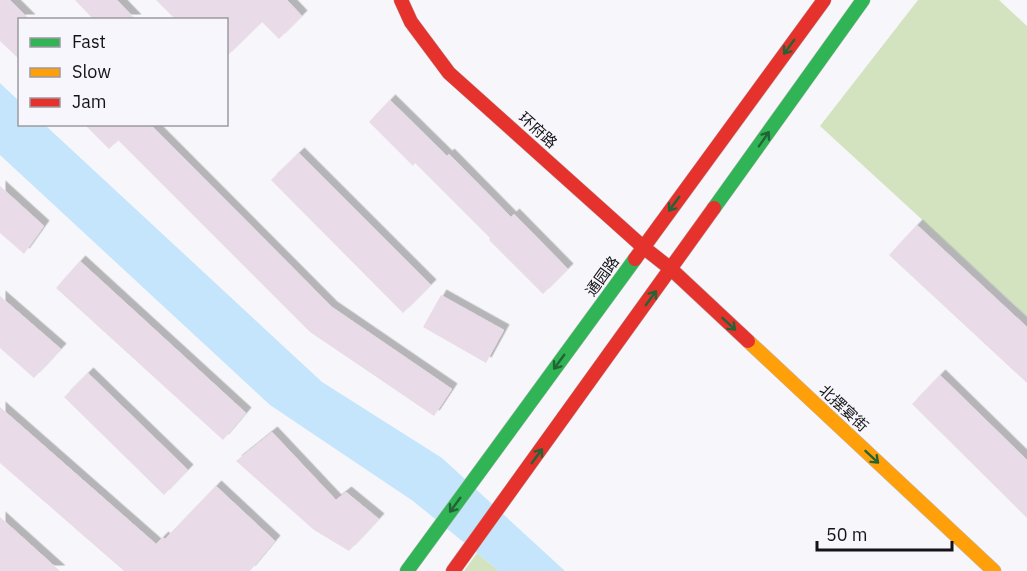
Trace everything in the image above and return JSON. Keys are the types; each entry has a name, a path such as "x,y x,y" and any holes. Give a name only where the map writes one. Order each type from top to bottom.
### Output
{"main road":[{"name":"环府路","path":"401,0 411,22 449,73 643,247 671,269"},
{"name":"通园路","path":"407,571 824,0"},
{"path":"453,571 863,0"},
{"name":"北摆宴街","path":"671,269 994,571"}],"green space":[{"path":"918,0 999,0 1027,26 1027,316 820,126"},
{"path":"477,553 499,571 464,571"}],"water":[{"path":"0,83 18,100 18,126 46,126 322,382 442,458 565,571 499,571 413,501 270,405 0,155"}],"building":[{"path":"0,0 10,0 28,18 18,18 18,58 0,41"},
{"path":"75,0 117,0 134,18 92,18"},
{"path":"156,0 287,0 302,16 279,39 262,22 228,55 228,18 174,18"},
{"path":"390,100 447,156 449,154 511,217 514,214 568,269 543,294 415,163 413,166 369,122"},
{"path":"86,126 152,126 332,307 452,389 434,416 310,332 118,140 109,149"},
{"path":"299,153 431,285 403,313 271,180"},
{"path":"0,186 44,226 24,254 0,233"},
{"path":"917,225 1027,327 1027,383 889,255"},
{"path":"80,261 246,413 223,440 56,288"},
{"path":"441,295 504,330 486,363 423,327"},
{"path":"0,296 61,349 34,378 0,348"},
{"path":"88,373 188,470 164,495 64,397"},
{"path":"940,375 1027,460 1027,518 912,404"},
{"path":"0,407 156,544 163,537 165,539 216,486 275,541 250,571 124,571 0,463"},
{"path":"272,432 336,500 346,492 379,519 349,551 314,530 236,461"},
{"path":"0,517 60,571 0,571"}],"traffic: fast":[{"path":"714,208 863,0"},
{"path":"407,571 635,259"}],"traffic: slow":[{"path":"748,341 994,571"}],"traffic: jam":[{"path":"401,0 411,22 449,73 643,247 671,269 748,341"},
{"path":"635,259 824,0"},
{"path":"453,571 714,208"}]}
